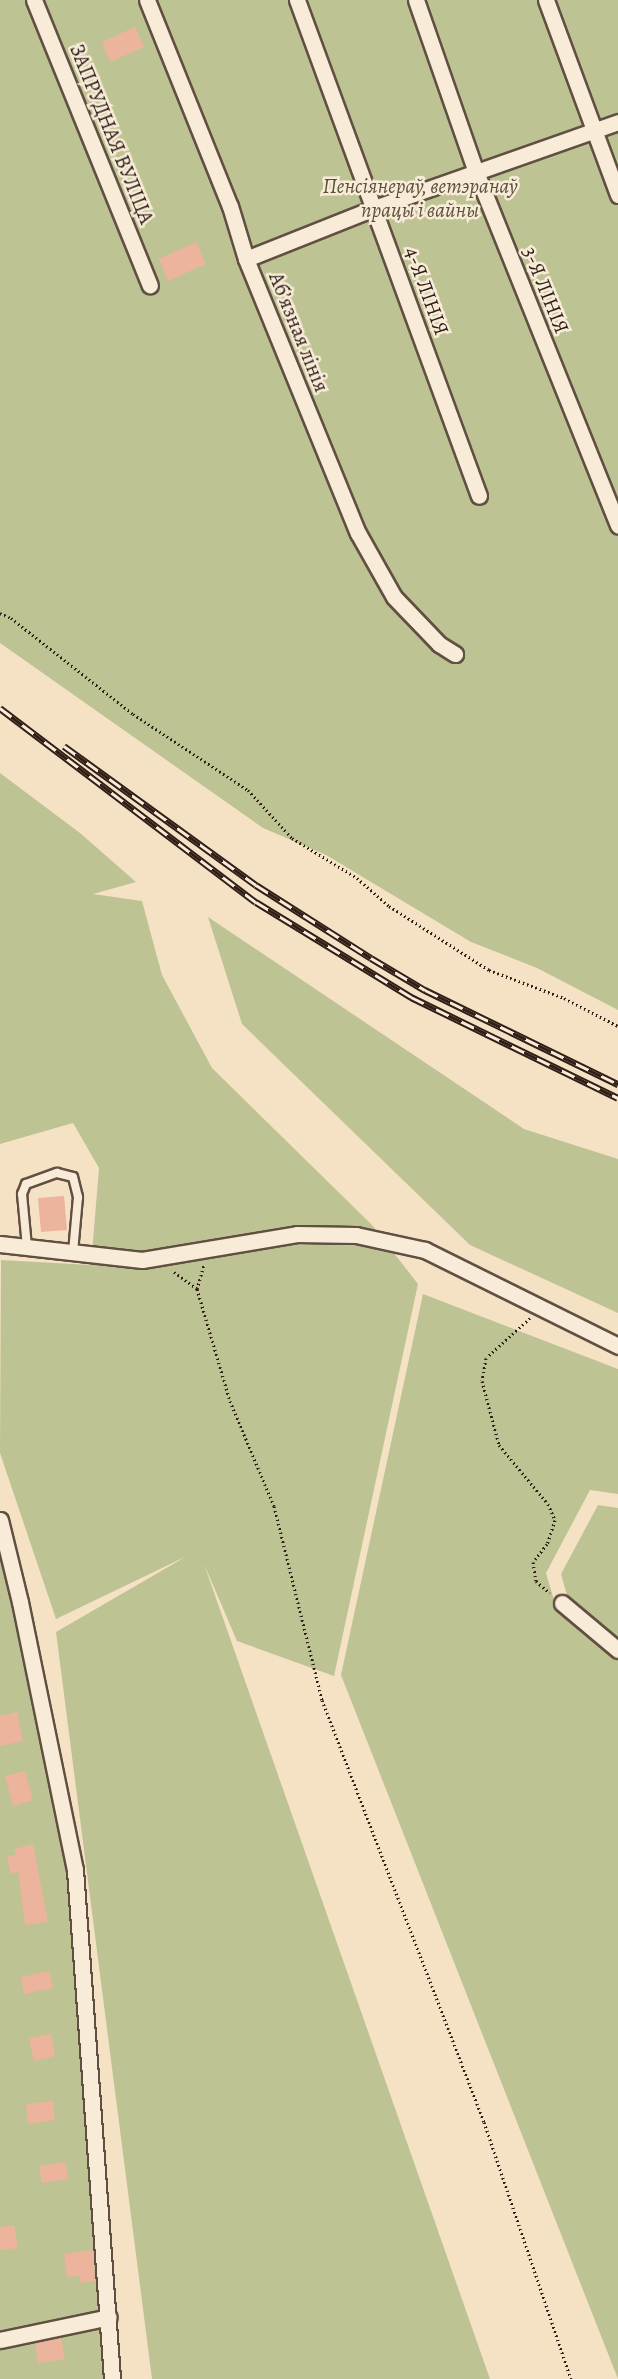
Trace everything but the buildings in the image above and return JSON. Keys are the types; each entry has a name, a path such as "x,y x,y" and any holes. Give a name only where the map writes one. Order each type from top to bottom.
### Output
{"street":[{"name":"ЗАПРУДНАЯ ВУЛІЦА","path":"34,0 150,285"},
{"name":"Абʼязная лінія","path":"147,0 230,206 246,259 358,533 394,597 439,644 455,654"},
{"name":"4-Я ЛІНІЯ","path":"297,0 479,496"},
{"name":"3-Я ЛІНІЯ","path":"416,0 476,172 618,526"},
{"path":"546,0 618,195"},
{"path":"246,259 374,208 618,122"},
{"path":"0,1244 142,1260 297,1234 356,1235 425,1250 618,1346"},
{"path":"0,1520 75,1870 112,2379"},
{"path":"562,1603 618,1650"},
{"path":"0,2340 109,2317"}],"lane":[{"path":"27,1247 22,1194 26,1184 57,1173 73,1177 78,1197 74,1252"}],"path":[{"path":"0,614 11,618 133,714 248,790 292,838 357,878 390,906 489,970 564,998 618,1026"},
{"path":"208,1248 198,1289 230,1401 274,1506 322,1700 484,2122 571,2379"},
{"path":"172,1270 198,1289"},
{"path":"537,1306 486,1358 482,1381 499,1445 548,1504 555,1520 547,1544 532,1562 532,1570 536,1581 562,1603"}],"green space":[{"name":"Пенсіянераў, ветэранаў працы і вайны","path":"0,0 618,0 618,1010 537,968 471,942 326,855 263,828 0,643"},
{"path":"0,773 80,833 136,882 93,894 142,901 162,975 212,1068 372,1225 418,1284 334,1676 237,1641 204,1564 490,2379 152,2379 56,1632 187,1556 56,1619 0,1453 1,1260 91,1265 99,1168 73,1123 0,1144"},
{"path":"208,917 524,1129 618,1159 618,1313 470,1245 242,1024"},
{"path":"423,1294 618,1369 618,1494 590,1490 546,1573 556,1607 618,1659 618,2379 341,1675"},
{"path":"598,1505 618,1508 618,1641 568,1599 561,1574"},
{"path":"0,1528 75,1870 110,2379 0,2379"}],"railway":[{"path":"0,708 256,902 411,997 618,1098"},
{"path":"64,746 256,885 371,958 425,990 618,1084"}]}
